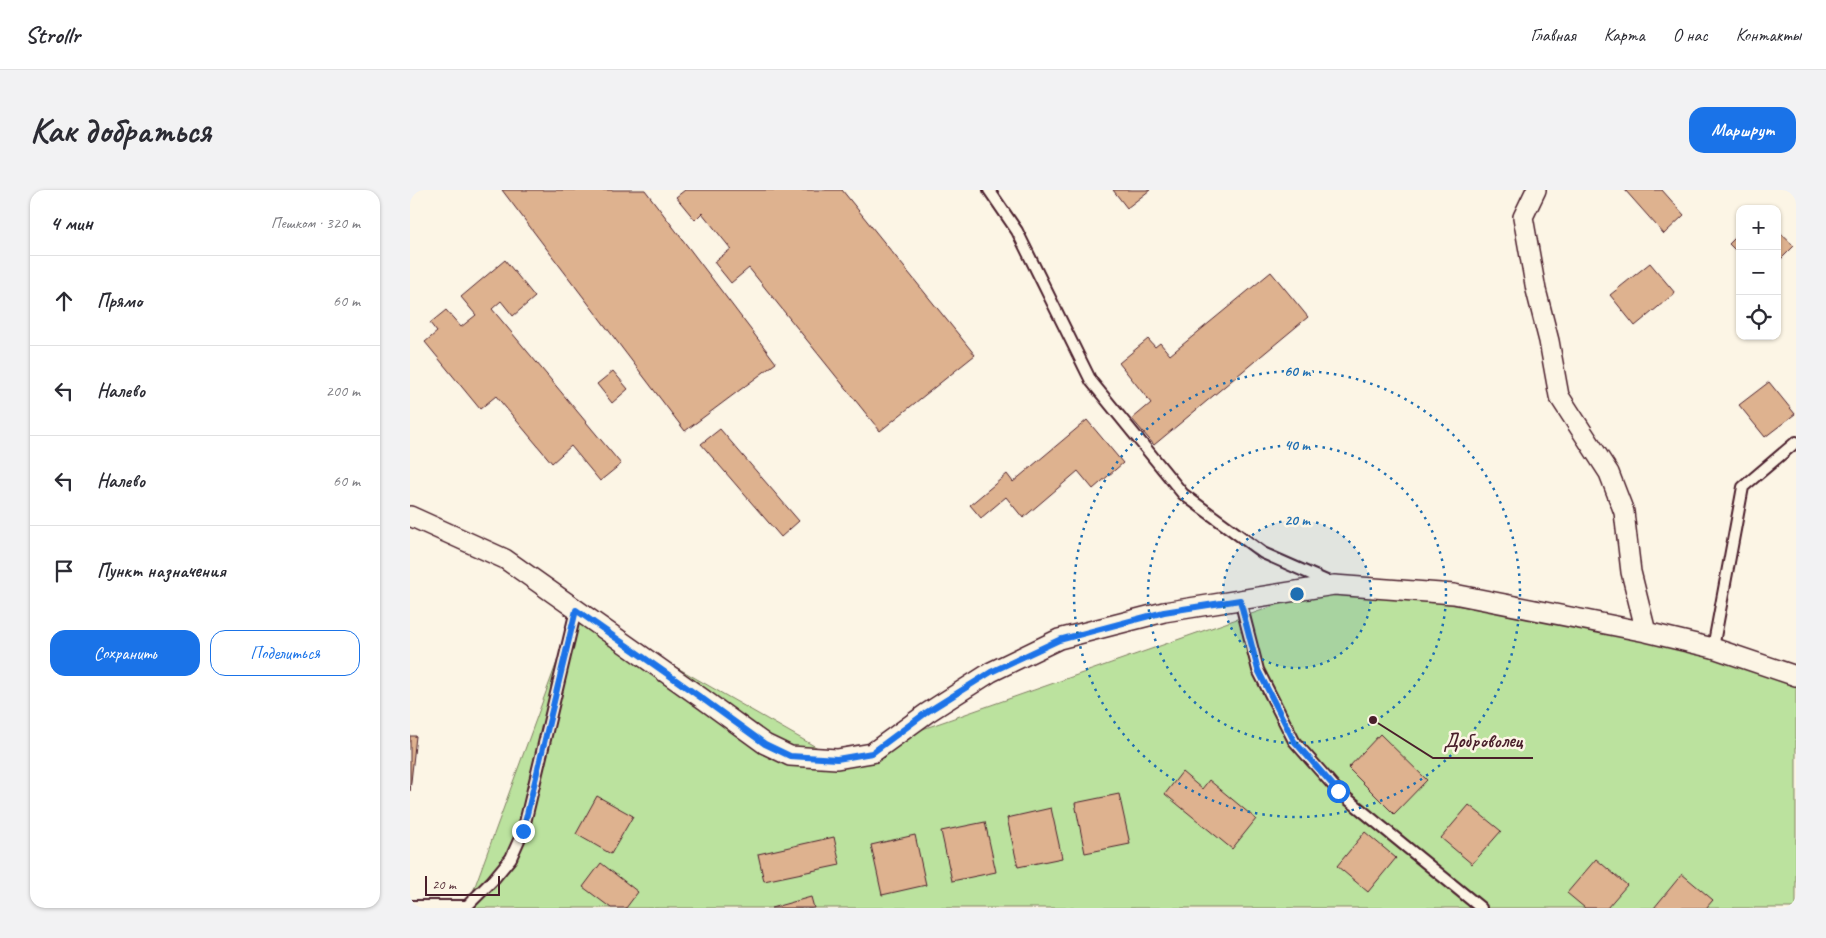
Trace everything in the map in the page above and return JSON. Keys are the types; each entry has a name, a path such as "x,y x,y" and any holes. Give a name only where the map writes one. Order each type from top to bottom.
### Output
{"street":[{"path":"1536,190 1523,217 1536,290 1549,341 1559,396 1610,472 1624,512 1631,572 1646,632"},
{"path":"410,516 505,559 765,744 790,756 837,759 872,753 927,712 991,672 1059,640 1164,612 1334,585 1454,594 1646,632 1713,648 1796,676"}],"lane":[{"path":"989,190 1017,231 1091,381 1183,494 1263,553 1334,585"},
{"path":"1713,648 1743,487 1796,442"},
{"path":"1240,600 1258,670 1294,741 1338,791 1481,908"},
{"path":"410,906 467,907 512,858 523,831 576,610"}],"green space":[{"path":"1334,585 1713,648 1796,680 1796,908 467,908 576,610 837,759"}],"building":[{"path":"502,190 645,190 776,363 685,431"},
{"path":"685,190 842,190 975,355 880,431 749,268 731,283 714,262 731,249 702,213 695,220 676,197"},
{"path":"1113,190 1150,190 1127,208"},
{"path":"1625,190 1662,190 1684,215 1664,234"},
{"path":"1781,234 1794,246 1781,259"},
{"path":"1736,237 1736,251 1729,244"},
{"path":"505,260 535,297 513,316 501,301 492,309 621,464 600,481 571,446 552,463 496,396 480,409 425,342 437,332 430,323 446,310 461,327 476,315 461,297"},
{"path":"1650,263 1675,293 1635,326 1610,295"},
{"path":"1271,272 1308,317 1154,445 1132,419 1151,403 1119,363 1148,339 1155,347 1160,343 1170,355"},
{"path":"613,371 628,389 612,403 597,384"},
{"path":"1769,382 1795,414 1765,437 1739,405"},
{"path":"1087,420 1123,463 1093,489 1078,471 1023,518 1006,497 981,518 970,505 1007,474 1013,482"},
{"path":"720,429 799,521 781,537 701,444"},
{"path":"1380,734 1427,780 1394,814 1348,768"},
{"path":"410,736 416,736 410,791"},
{"path":"1182,772 1202,789 1209,780 1256,819 1232,849 1165,794"},
{"path":"1119,794 1130,844 1085,853 1075,803"},
{"path":"597,796 633,816 611,854 576,834"},
{"path":"1469,805 1501,831 1472,864 1441,838"},
{"path":"1051,808 1062,858 1018,867 1007,818"},
{"path":"985,822 996,872 952,881 941,831"},
{"path":"1365,832 1396,858 1368,892 1337,866"},
{"path":"915,835 926,885 882,895 871,845"},
{"path":"834,837 840,865 764,881 758,854"},
{"path":"1596,859 1627,885 1607,908 1585,908 1567,893"},
{"path":"601,863 638,892 626,908 611,908 583,887"},
{"path":"1682,874 1713,900 1706,908 1654,908"},
{"path":"811,897 814,908 771,908"}],"place":[{"name":"Доброволец","path":"1373,720"}],"route":[{"path":"523,831 576,610 765,744 790,756 837,759 872,753 927,712 991,672 1059,640 1164,612 1240,600 1258,670 1294,741 1338,791"}]}
